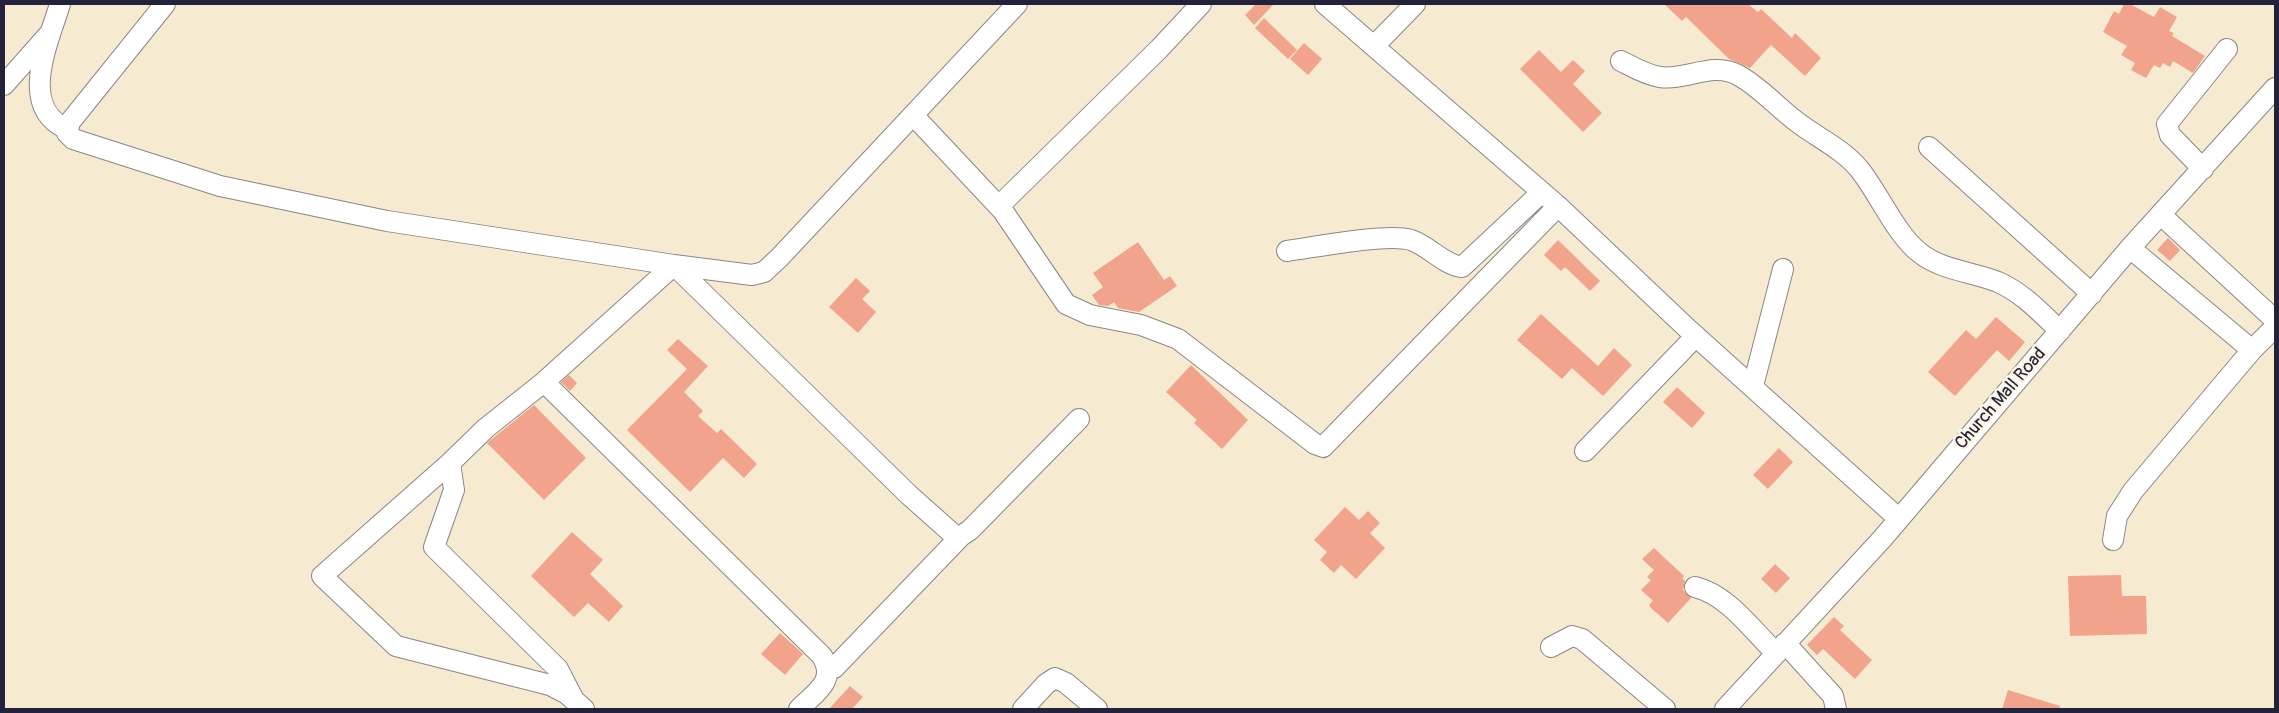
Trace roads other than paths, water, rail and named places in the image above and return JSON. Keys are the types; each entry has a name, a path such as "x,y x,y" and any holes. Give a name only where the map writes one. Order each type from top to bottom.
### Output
{"street":[{"path":"60,4 42,70 40,97 48,116 67,129 67,133 73,139 220,186 387,221 674,266 752,275 764,272 1017,4"},
{"path":"67,129 165,4"},
{"path":"999,206 1160,49 1201,4"},
{"path":"1325,4 1558,206 1696,336 1898,518"},
{"path":"1374,46 1415,4"},
{"path":"4,85 52,30"},
{"path":"2202,169 2170,136 2167,124 2227,49"},
{"path":"1621,61 1660,77 1712,69 1736,74 1749,82 1797,122 1849,159 1878,193 1889,213 1919,253 1932,260 1998,282 2031,303 2060,331"},
{"name":"Church Mall Road","path":"1725,709 1898,518 2130,248 2275,88"},
{"path":"913,115 999,206 1066,304 1090,315 1141,325 1178,339 1315,444 1323,447 1558,206"},
{"path":"1929,147 2092,294"},
{"path":"1287,251 1402,238 1424,245 1454,265 1462,267 1542,192"},
{"path":"2161,215 2275,320"},
{"path":"2130,248 2252,350"},
{"path":"579,704 550,685 396,646 322,576 450,464 486,428 544,382 674,266"},
{"path":"674,266 941,526 954,535 961,536"},
{"path":"1753,386 1783,268"},
{"path":"2113,540 2114,525 2124,504 2252,350 2275,327"},
{"path":"1585,451 1696,336"},
{"path":"544,382 822,656 828,666 827,679 799,709"},
{"path":"834,668 961,536 970,530 1079,419"},
{"path":"450,464 454,490 434,547 558,669 579,704"},
{"path":"1695,587 1716,595 1781,648 1833,696 1836,709"},
{"path":"1551,646 1572,636 1582,639 1665,709"},
{"path":"1023,709 1046,684 1055,678 1066,683 1097,709"}]}
